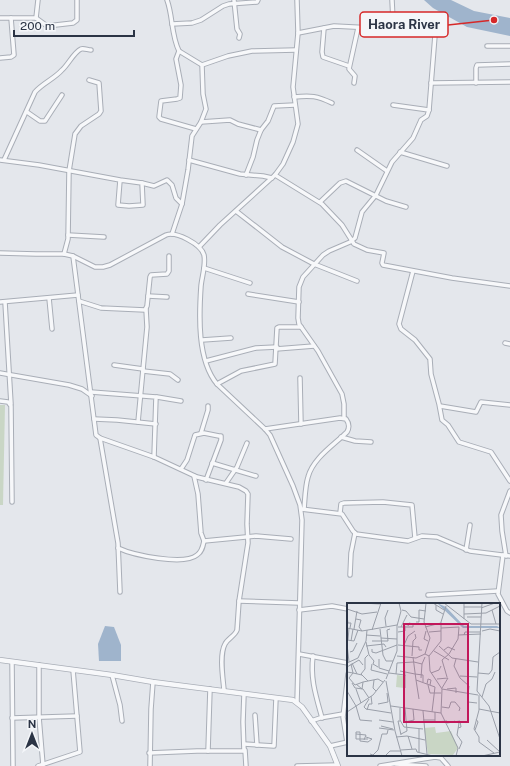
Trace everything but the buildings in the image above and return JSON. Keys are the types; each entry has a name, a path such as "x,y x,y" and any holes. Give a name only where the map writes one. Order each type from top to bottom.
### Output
{"street":[{"path":"36,18 38,0"},
{"path":"0,18 36,18 47,26 73,23 77,20 77,0"},
{"path":"167,0 170,6 172,24 179,51 176,57 180,85 180,98 161,101 159,117 161,119 196,129"},
{"path":"172,24 192,23 201,20 234,1 256,2 258,0"},
{"path":"199,247 209,235 274,177 283,164 296,136 298,121 293,88 298,33 297,0"},
{"path":"392,0 393,20"},
{"path":"234,1 239,38"},
{"path":"0,58 11,57 14,55 11,18"},
{"path":"297,702 299,603 303,530 302,509 307,478 312,468 322,456 342,437 349,428 348,422 344,418 344,400 342,394 301,327 298,318 299,287 301,280 314,264 326,253 352,241 356,235 362,212 376,195 394,160 413,138 421,120 427,116 432,83 436,21 433,19 378,20 373,28 338,26 298,33"},
{"path":"324,28 323,57 350,66"},
{"path":"354,82 355,76 350,70 350,66 358,28"},
{"path":"487,46 510,46"},
{"path":"91,50 80,50 63,70 51,80 40,86 32,97 27,112 2,160 154,186 167,180 172,185 176,198 182,204"},
{"path":"202,65 228,56 252,51 296,50"},
{"path":"179,51 202,65"},
{"path":"476,82 477,65 510,64"},
{"path":"172,234 182,204 191,139 201,122 206,107 203,94 202,65"},
{"path":"64,254 68,235 69,171 74,139 81,126 101,111 99,83 89,80"},
{"path":"432,83 510,82"},
{"path":"27,112 40,121 45,121 62,95"},
{"path":"294,97 318,96 332,103"},
{"path":"246,175 261,130 268,121 275,106 295,105"},
{"path":"392,105 429,110"},
{"path":"201,122 230,120 261,130"},
{"path":"357,150 387,171"},
{"path":"400,152 447,166"},
{"path":"189,160 234,173 274,177 320,202 342,225 352,241 358,247 384,253 383,265 510,286"},
{"path":"120,180 118,205 143,205 142,183"},
{"path":"320,202 344,181 354,184 360,189 376,195 386,201 406,207"},
{"path":"236,211 280,245 314,264 357,281"},
{"path":"0,253 64,254 73,256 90,266 103,267 110,265 166,235 172,234 181,236 199,247 204,254 204,268 200,295 200,316 206,361 217,384 265,429 274,441 294,486 302,509"},
{"path":"68,235 104,237"},
{"path":"73,256 96,435 100,438 154,457 194,476 206,480 226,483 244,489 248,494 248,537 236,631 223,648 224,690"},
{"path":"138,422 147,318 146,310 150,276 167,274 169,271 169,256"},
{"path":"204,268 250,283"},
{"path":"413,271 399,324 401,329 415,340 430,359 431,374 440,406 442,420 448,425 458,441 491,452 510,482"},
{"path":"248,294 299,302"},
{"path":"0,302 78,295"},
{"path":"148,296 167,297"},
{"path":"49,298 52,329"},
{"path":"79,301 94,307 108,309 138,311 146,310"},
{"path":"5,302 9,374 12,502"},
{"path":"217,384 241,370 275,364 278,328 301,327"},
{"path":"202,340 231,338"},
{"path":"505,343 510,344"},
{"path":"206,361 256,348 314,346"},
{"path":"114,365 170,374 178,380"},
{"path":"0,373 69,384 82,389 92,396"},
{"path":"300,378 300,424"},
{"path":"91,392 153,396 181,401"},
{"path":"154,457 157,397"},
{"path":"0,401 8,402 10,404"},
{"path":"440,406 476,412 481,401 510,405"},
{"path":"201,433 208,412 208,406"},
{"path":"265,429 344,418"},
{"path":"94,419 156,424"},
{"path":"181,469 187,460 194,436 201,433 220,436 221,440 206,480"},
{"path":"342,437 355,441 371,442"},
{"path":"100,438 118,548 120,592"},
{"path":"226,483 235,470 247,443"},
{"path":"212,463 256,476"},
{"path":"118,548 139,556 168,559 187,559 194,557 199,553 204,541 201,532 198,492 194,476"},
{"path":"510,491 501,516 506,556 498,591 498,595 507,611 510,613"},
{"path":"340,513 341,504 344,503 384,502 412,505 416,538"},
{"path":"302,509 340,513 344,515 355,533 351,553 350,575"},
{"path":"466,550 470,525"},
{"path":"355,533 405,541 410,541 424,536 436,537 451,542 466,550 506,556"},
{"path":"204,541 258,536 291,539"},
{"path":"428,595 498,591"},
{"path":"239,601 299,603"},
{"path":"299,610 332,606 347,609"},
{"path":"299,654 347,663"},
{"path":"313,656 312,679 322,718"},
{"path":"0,660 293,700 297,702 330,746 338,765 297,766"},
{"path":"12,662 13,766"},
{"path":"39,665 39,717 43,764"},
{"path":"38,766 80,752 73,670"},
{"path":"112,675 122,721"},
{"path":"150,766 149,753 153,682"},
{"path":"347,684 344,714 344,730 347,739"},
{"path":"208,751 210,689"},
{"path":"244,694 243,722 246,766"},
{"path":"244,744 274,746 276,698"},
{"path":"311,721 344,714"},
{"path":"255,715 257,745"},
{"path":"12,718 77,716"},
{"path":"330,746 347,742"},
{"path":"149,753 245,750"},
{"path":"380,766 438,757 448,766"},
{"path":"395,764 426,766"}],"green space":[{"path":"0,405 5,405 3,505 0,505"}],"water":[{"path":"424,0 451,0 474,11 510,18 510,36 467,27 433,8"},
{"path":"105,626 114,627 121,645 121,661 99,661 98,644"}],"place":[{"name":"Haora River","path":"494,20"}]}
